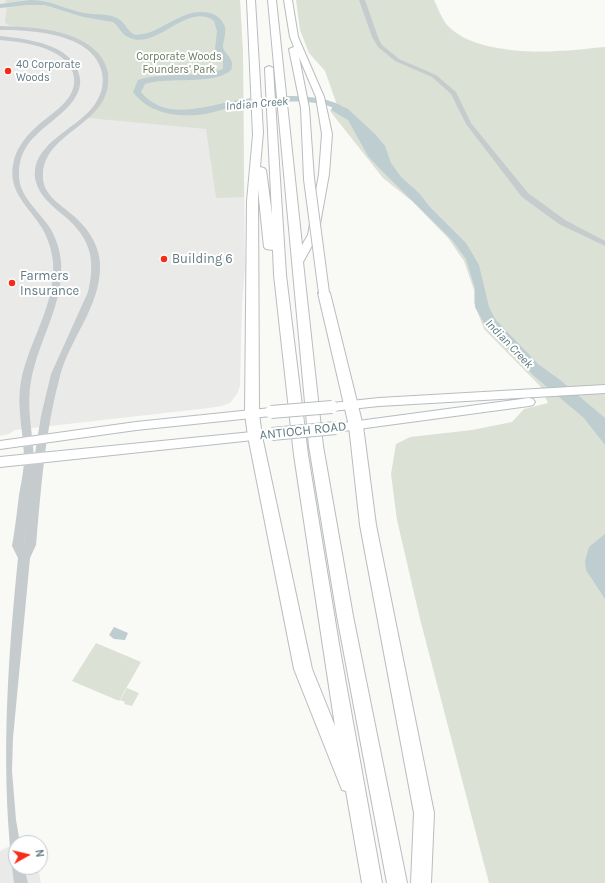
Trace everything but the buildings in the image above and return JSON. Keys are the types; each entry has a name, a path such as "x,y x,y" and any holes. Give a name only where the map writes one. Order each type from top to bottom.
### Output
{"highway":[{"path":"251,0 256,114 271,257 280,275"},
{"path":"272,0 279,82 277,114 280,275 301,455 310,518 331,650 372,883"},
{"path":"288,0 291,28 297,46 320,97 326,125 325,163 313,235 297,264"},
{"path":"291,28 289,34 306,119 309,179 324,293 356,426 368,525 424,813 421,883"},
{"path":"275,38 299,82"},
{"path":"268,60 270,83 277,114 297,264 316,446 326,513 397,883"},
{"path":"258,132 252,202 252,414 264,435 303,669 360,809"}],"main road":[{"name":"ANTIOCH ROAD","path":"0,462 356,426 418,418 545,397 605,390"},
{"name":"ANTIOCH ROAD","path":"0,445 136,426 380,402 545,397"}],"street":[{"path":"362,0 375,37 383,50 407,66 434,76 454,93 468,122 507,174 525,195 562,222 605,244"},
{"path":"0,28 44,32 66,37 80,43 92,51 100,60 106,76 103,93 97,105 79,123 56,142 46,153 40,166 39,178 42,189 54,204 81,228 91,245 96,265 94,287 90,298 70,338 56,372 42,439 34,458 18,546 24,558 6,745 6,771 9,820 12,835"},
{"path":"0,38 31,43 53,50 64,56 72,64 77,78 75,90 70,99 28,139 19,155 16,168 16,180 20,193 50,235 56,252 58,270 53,300 28,370 24,398 27,441 34,458"}],"shaded area":[{"path":"0,0 240,0 243,54 245,269 242,304 240,386 237,394 230,403 209,408 15,430 9,434 0,436"},
{"path":"8,847 8,875 40,875 41,883 0,883 0,851"}],"green space":[{"name":"Corporate Woods Founders' Park","path":"5,0 240,0 243,54 244,197 216,198 206,129 88,118 100,105 107,92 109,79 106,67 100,57 91,47 78,39 62,33 8,25 5,22 7,6"},
{"path":"296,0 434,0 442,17 449,27 459,35 471,41 485,45 529,51 569,51 605,47 605,883 489,883 420,619 397,520 391,474 396,444 410,437 472,430 512,422 524,409 548,403 540,386 484,329 474,303 474,290 464,261 448,238 413,202 383,178 330,111 336,102 325,71 309,53 300,30"},
{"path":"96,643 141,662 119,701 72,681"},
{"path":"127,688 139,693 132,706 124,704 125,702 120,700"}],"water":[{"path":"335,104 348,109 375,134 385,146 391,163 401,177 420,194 429,206 466,243 479,265 489,307 495,319 538,364 560,380 605,418 605,445 584,418 534,376 485,325 475,307 475,289 466,259 452,240 368,156 348,120 331,110"},
{"path":"605,534 605,599 586,570 585,561 589,547"},
{"path":"114,627 128,633 125,640 114,639 109,635"}],"waterway":[{"name":"Indian Creek","path":"0,6 32,2 45,3 83,15 112,18 119,22 126,32 135,37 155,33 193,14 212,16 217,19 221,27 219,49 228,61 227,70 205,77 162,77 141,82 137,92 148,103 173,112 190,112 249,102 273,100 312,100 334,105 349,116"}],"place":[{"name":"40 Corporate Woods","path":"8,71"},
{"name":"Building 6","path":"164,259"},
{"name":"Farmers Insurance","path":"12,283"}]}
